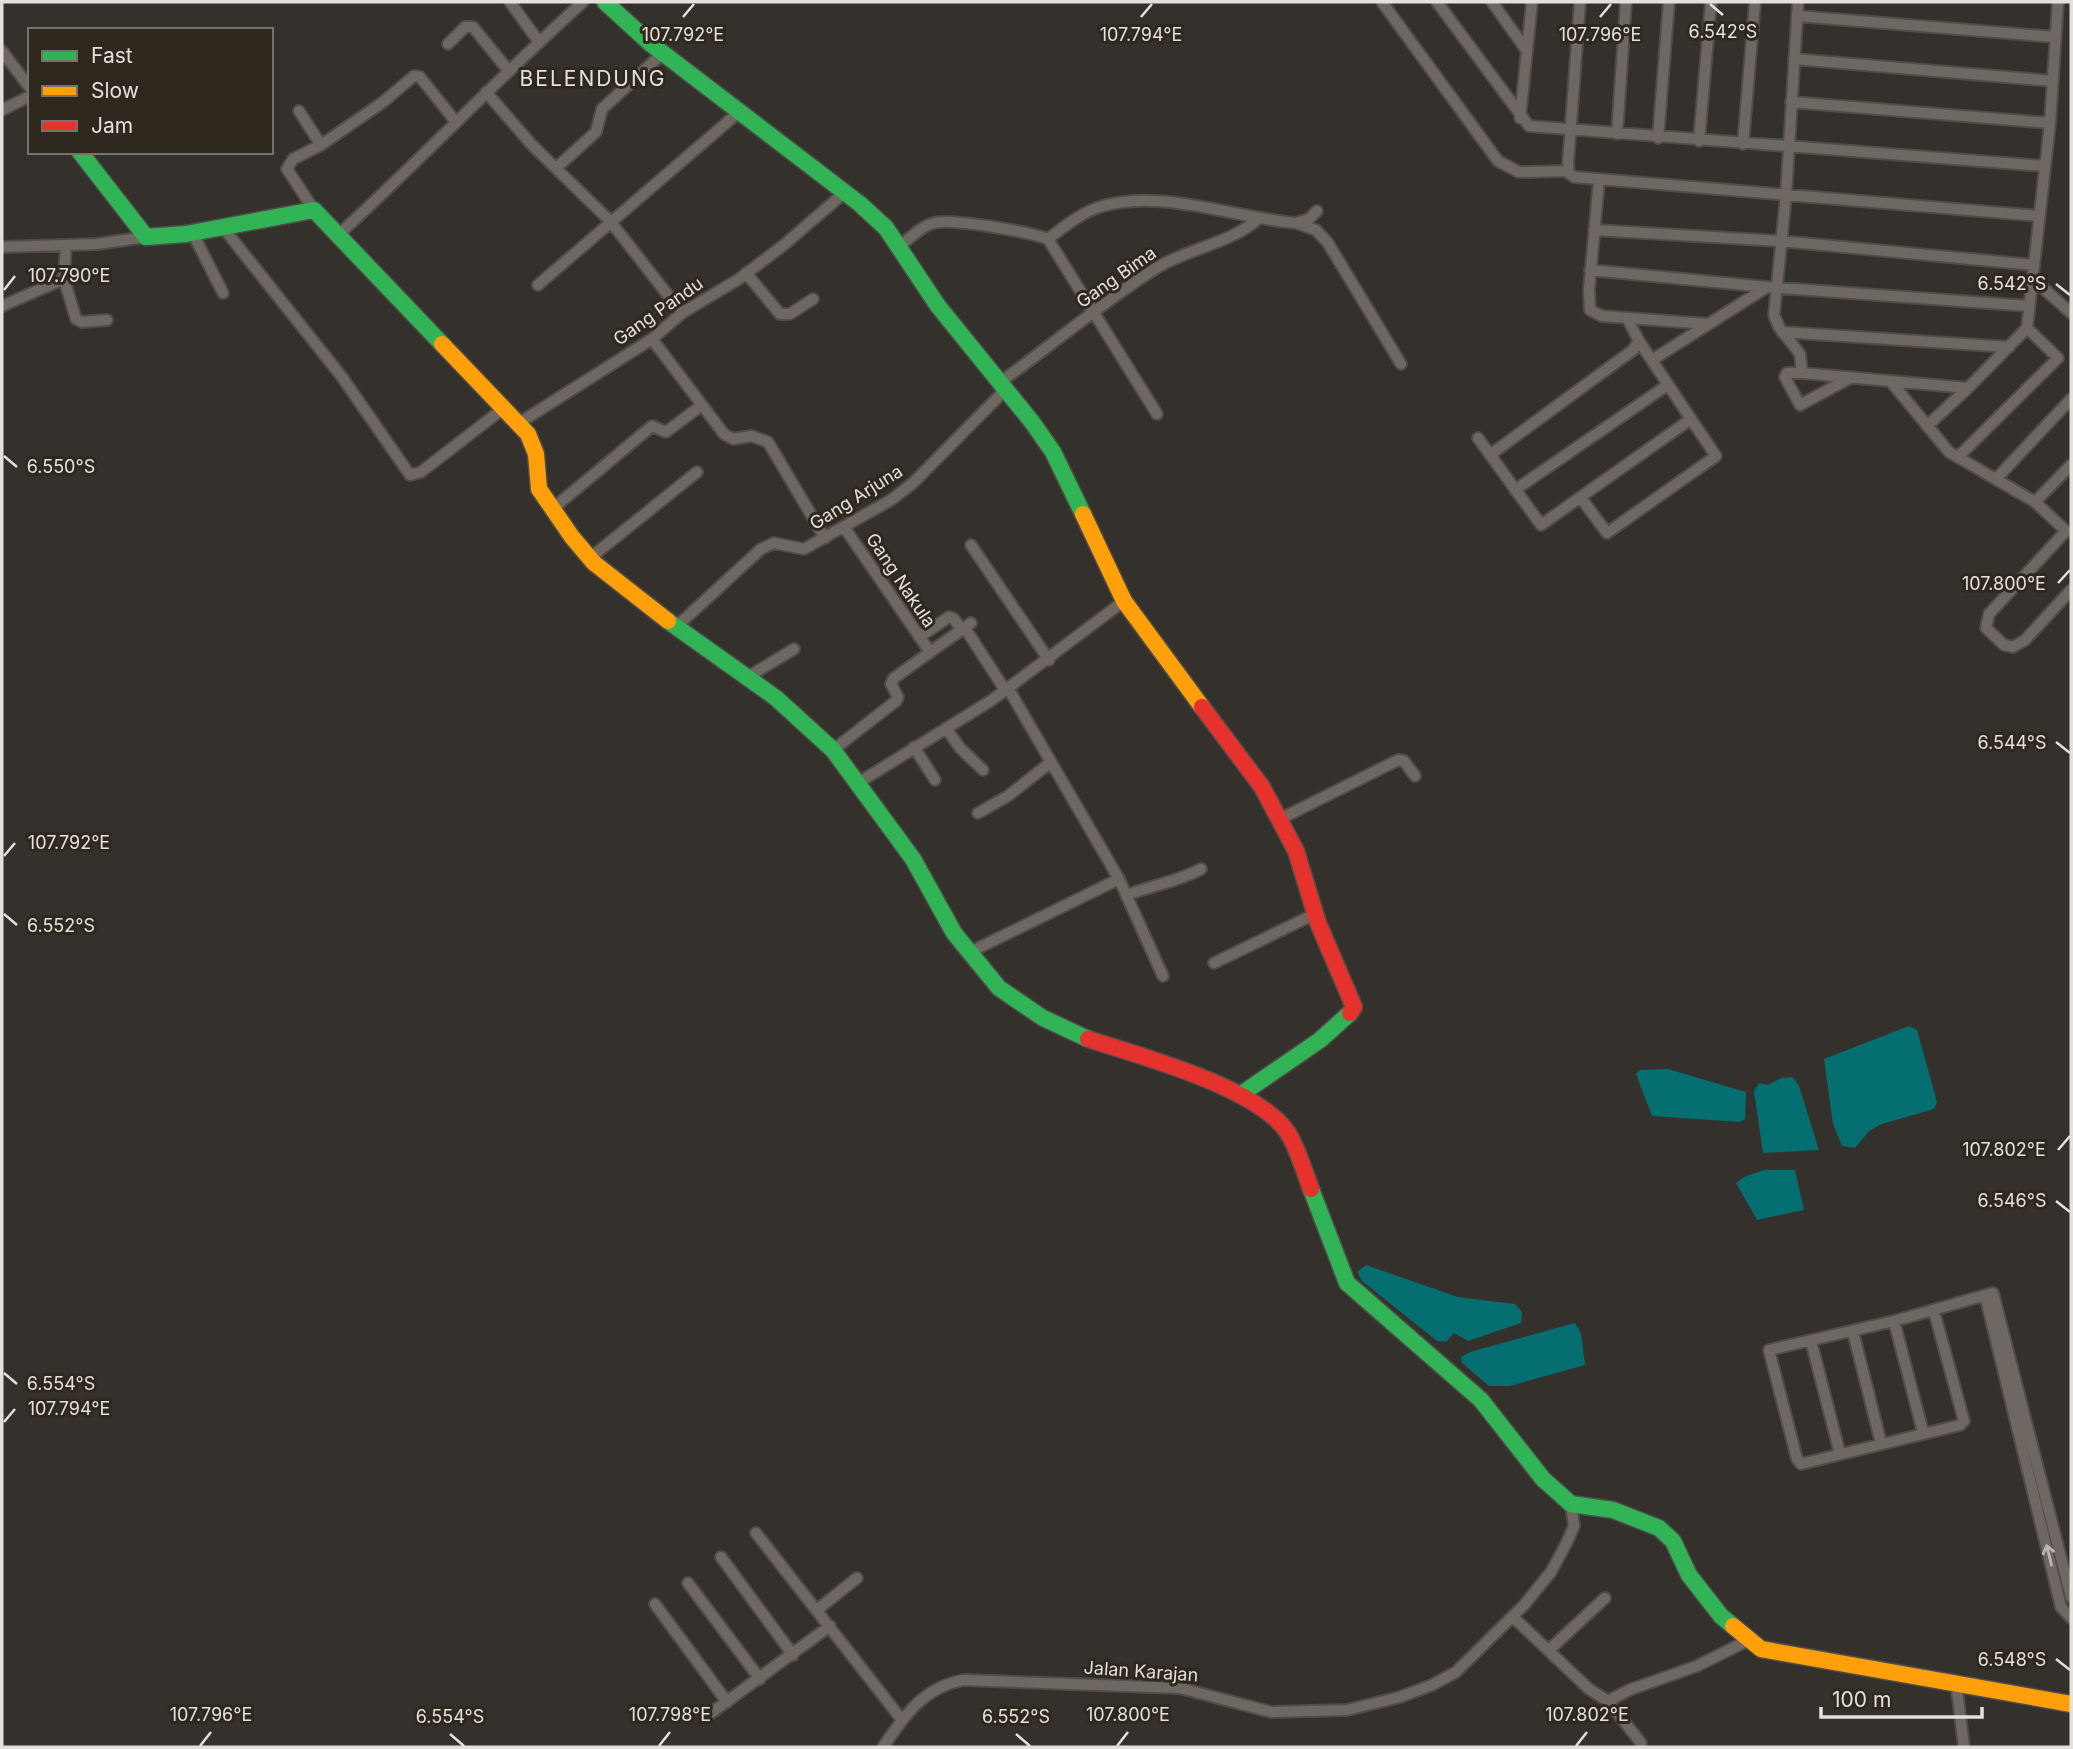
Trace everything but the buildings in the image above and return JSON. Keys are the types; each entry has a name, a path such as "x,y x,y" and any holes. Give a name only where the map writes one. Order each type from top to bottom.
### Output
{"street":[{"path":"510,2 539,42"},
{"path":"338,235 508,70 583,2"},
{"path":"605,2 663,53 878,220 938,306 1004,385 1053,452 1124,601 1262,787 1296,851 1318,923 1353,1003 1353,1010 1240,1095"},
{"path":"1382,2 1498,161 1519,172 1568,171 1574,177 1599,180 2039,216"},
{"path":"1437,2 1520,118 1538,129 2045,166"},
{"path":"1492,2 1527,51"},
{"path":"1520,118 1532,2"},
{"path":"1568,171 1580,2"},
{"path":"1617,134 1626,2"},
{"path":"1658,138 1669,2"},
{"path":"1699,141 1711,2"},
{"path":"1743,144 1755,2"},
{"path":"1798,2 1786,195 1771,287 1774,318 1800,355 1802,373"},
{"path":"1927,426 2027,328 2050,124 2057,2"},
{"path":"1797,16 2056,37"},
{"path":"447,44 466,27 473,26 508,70"},
{"path":"2,51 28,85"},
{"path":"556,168 596,132 602,109 663,53"},
{"path":"1794,59 2053,81"},
{"path":"456,122 420,77 414,76 383,102 287,166 314,210 519,423 534,444 537,482 551,510 590,558 636,598 776,698 833,750 913,859 968,953 999,988 1043,1018 1075,1035 1177,1068 1240,1095 1277,1121 1287,1134 1347,1283 1481,1399 1543,1479 1571,1504 1613,1510 1659,1528 1673,1541 1689,1575 1721,1616 1762,1649 2071,1704"},
{"path":"486,92 556,168 610,221 682,313"},
{"path":"2,110 28,97"},
{"path":"1791,102 2050,124"},
{"path":"299,111 321,145"},
{"path":"538,285 739,112"},
{"path":"82,154 146,237"},
{"path":"1599,180 1590,310 1602,316 1708,324"},
{"name":"Gang Pandu","path":"519,423 652,339 682,313 746,274 844,193"},
{"path":"898,248 923,228 937,222 982,226 1048,239 1088,212 1118,204 1159,202 1296,222 1316,230 1328,243 1401,364"},
{"path":"2,247 97,244 192,232 264,215 314,210"},
{"path":"1296,222 1309,219 1317,211"},
{"name":"Gang Bima","path":"1004,385 1094,311 1158,267 1245,230 1259,218"},
{"path":"221,225 342,377 410,475 421,472 504,408"},
{"path":"1594,230 1780,241 2034,265"},
{"path":"192,232 223,293"},
{"path":"1048,239 1157,414"},
{"path":"66,245 64,279 76,319 82,322 107,320"},
{"path":"1591,270 1771,287 2029,306"},
{"path":"746,274 780,314 790,314 813,299"},
{"path":"2032,278 2071,313"},
{"path":"2,306 64,279"},
{"path":"1652,360 1771,287"},
{"path":"1581,498 1607,533 1716,456 1666,386 1627,317"},
{"path":"1958,457 2058,358 2027,328"},
{"path":"1782,332 2008,347"},
{"path":"652,339 729,438 737,440 759,436 768,442 825,538"},
{"path":"1490,455 1633,350 1639,341"},
{"path":"1800,405 1785,377 1787,373 1968,388"},
{"path":"1789,411 1850,378"},
{"path":"1892,383 1949,452 2035,502 2066,531 1989,614 1986,628 2004,645 2013,648 2025,640 2071,590"},
{"name":"Gang Arjuna","path":"676,627 761,549 774,543 804,549 891,500 923,475 1004,385"},
{"path":"1515,489 1666,386"},
{"path":"1996,479 2071,399"},
{"path":"551,510 652,426 666,432 702,405"},
{"path":"1479,438 1541,525 1691,419"},
{"path":"2035,502 2071,465"},
{"path":"590,558 697,472"},
{"name":"Gang Nakula","path":"844,527 930,652"},
{"path":"971,545 1049,660"},
{"path":"858,783 1007,689 1124,601"},
{"path":"919,637 949,617 966,627 1007,689 1119,879 1163,976"},
{"path":"833,750 896,701 898,694 891,681 966,627"},
{"path":"746,678 794,649"},
{"path":"946,728 960,748 984,770"},
{"path":"914,747 935,780"},
{"path":"1280,819 1398,760 1404,761 1415,776"},
{"path":"978,813 1008,796 1051,762"},
{"path":"1127,895 1158,882 1181,880 1201,869"},
{"path":"968,953 1119,879"},
{"path":"1214,964 1317,914"},
{"path":"1934,1311 1964,1421 1960,1425 1801,1464 1794,1449 1769,1350 1853,1332 1993,1293 2071,1597"},
{"path":"1985,1295 2061,1607 2071,1618"},
{"path":"1894,1321 1923,1432"},
{"path":"1853,1332 1881,1443"},
{"path":"1811,1341 1840,1454"},
{"name":"Jalan Karajan","path":"883,1747 902,1720 932,1690 963,1680 1180,1688 1271,1712 1347,1710 1432,1685 1456,1672 1513,1616 1551,1572 1574,1526 1571,1504"},
{"path":"756,1533 902,1720"},
{"path":"721,1557 793,1654"},
{"path":"817,1610 856,1578"},
{"path":"688,1583 760,1679"},
{"path":"1549,1650 1605,1598"},
{"path":"655,1604 727,1702"},
{"path":"1513,1616 1589,1689 1608,1701 1641,1743"},
{"path":"707,1716 830,1626"},
{"path":"1608,1701 1629,1690 1697,1666 1749,1640"},
{"path":"1956,1682 1964,1747"}],"water":[{"path":"1909,1026 1917,1030 1937,1102 1934,1109 1882,1124 1869,1131 1855,1148 1842,1146 1833,1124 1824,1059"},
{"path":"1668,1069 1746,1092 1745,1119 1740,1122 1652,1116 1636,1074 1640,1070"},
{"path":"1793,1077 1799,1086 1819,1150 1763,1153 1754,1091 1759,1083 1768,1085 1781,1078"},
{"path":"1764,1170 1795,1170 1804,1210 1757,1220 1736,1183 1746,1176"},
{"path":"1366,1265 1458,1297 1515,1304 1522,1312 1521,1323 1468,1341 1454,1333 1446,1342 1437,1341 1362,1281 1357,1272"},
{"path":"1575,1323 1581,1333 1585,1365 1510,1386 1489,1386 1462,1363 1461,1357 1470,1352"}],"traffic: fast":[{"path":"605,2 651,44 860,204 886,228 938,306 1053,452 1083,514"},
{"path":"82,154 146,237 186,234 314,210 442,344"},
{"path":"668,621 776,698 833,750 913,859 954,933 999,988 1043,1018 1088,1039"},
{"path":"1240,1095 1320,1040 1350,1013"},
{"path":"1311,1189 1347,1283 1481,1400 1543,1479 1571,1504 1613,1510 1659,1528 1673,1541 1689,1575 1721,1616 1733,1626"}],"traffic: slow":[{"path":"442,344 528,434 536,454 539,489 572,537 594,563 668,621"},
{"path":"1083,514 1124,601 1202,707"},
{"path":"1733,1626 1761,1649 2071,1704"}],"traffic: jam":[{"path":"1202,707 1262,787 1296,851 1318,923 1354,1007 1350,1013"},
{"path":"1088,1039 1196,1075 1251,1101 1273,1116 1288,1133 1311,1189"}],"district":[{"name":"BELENDUNG","path":"593,78"}]}
